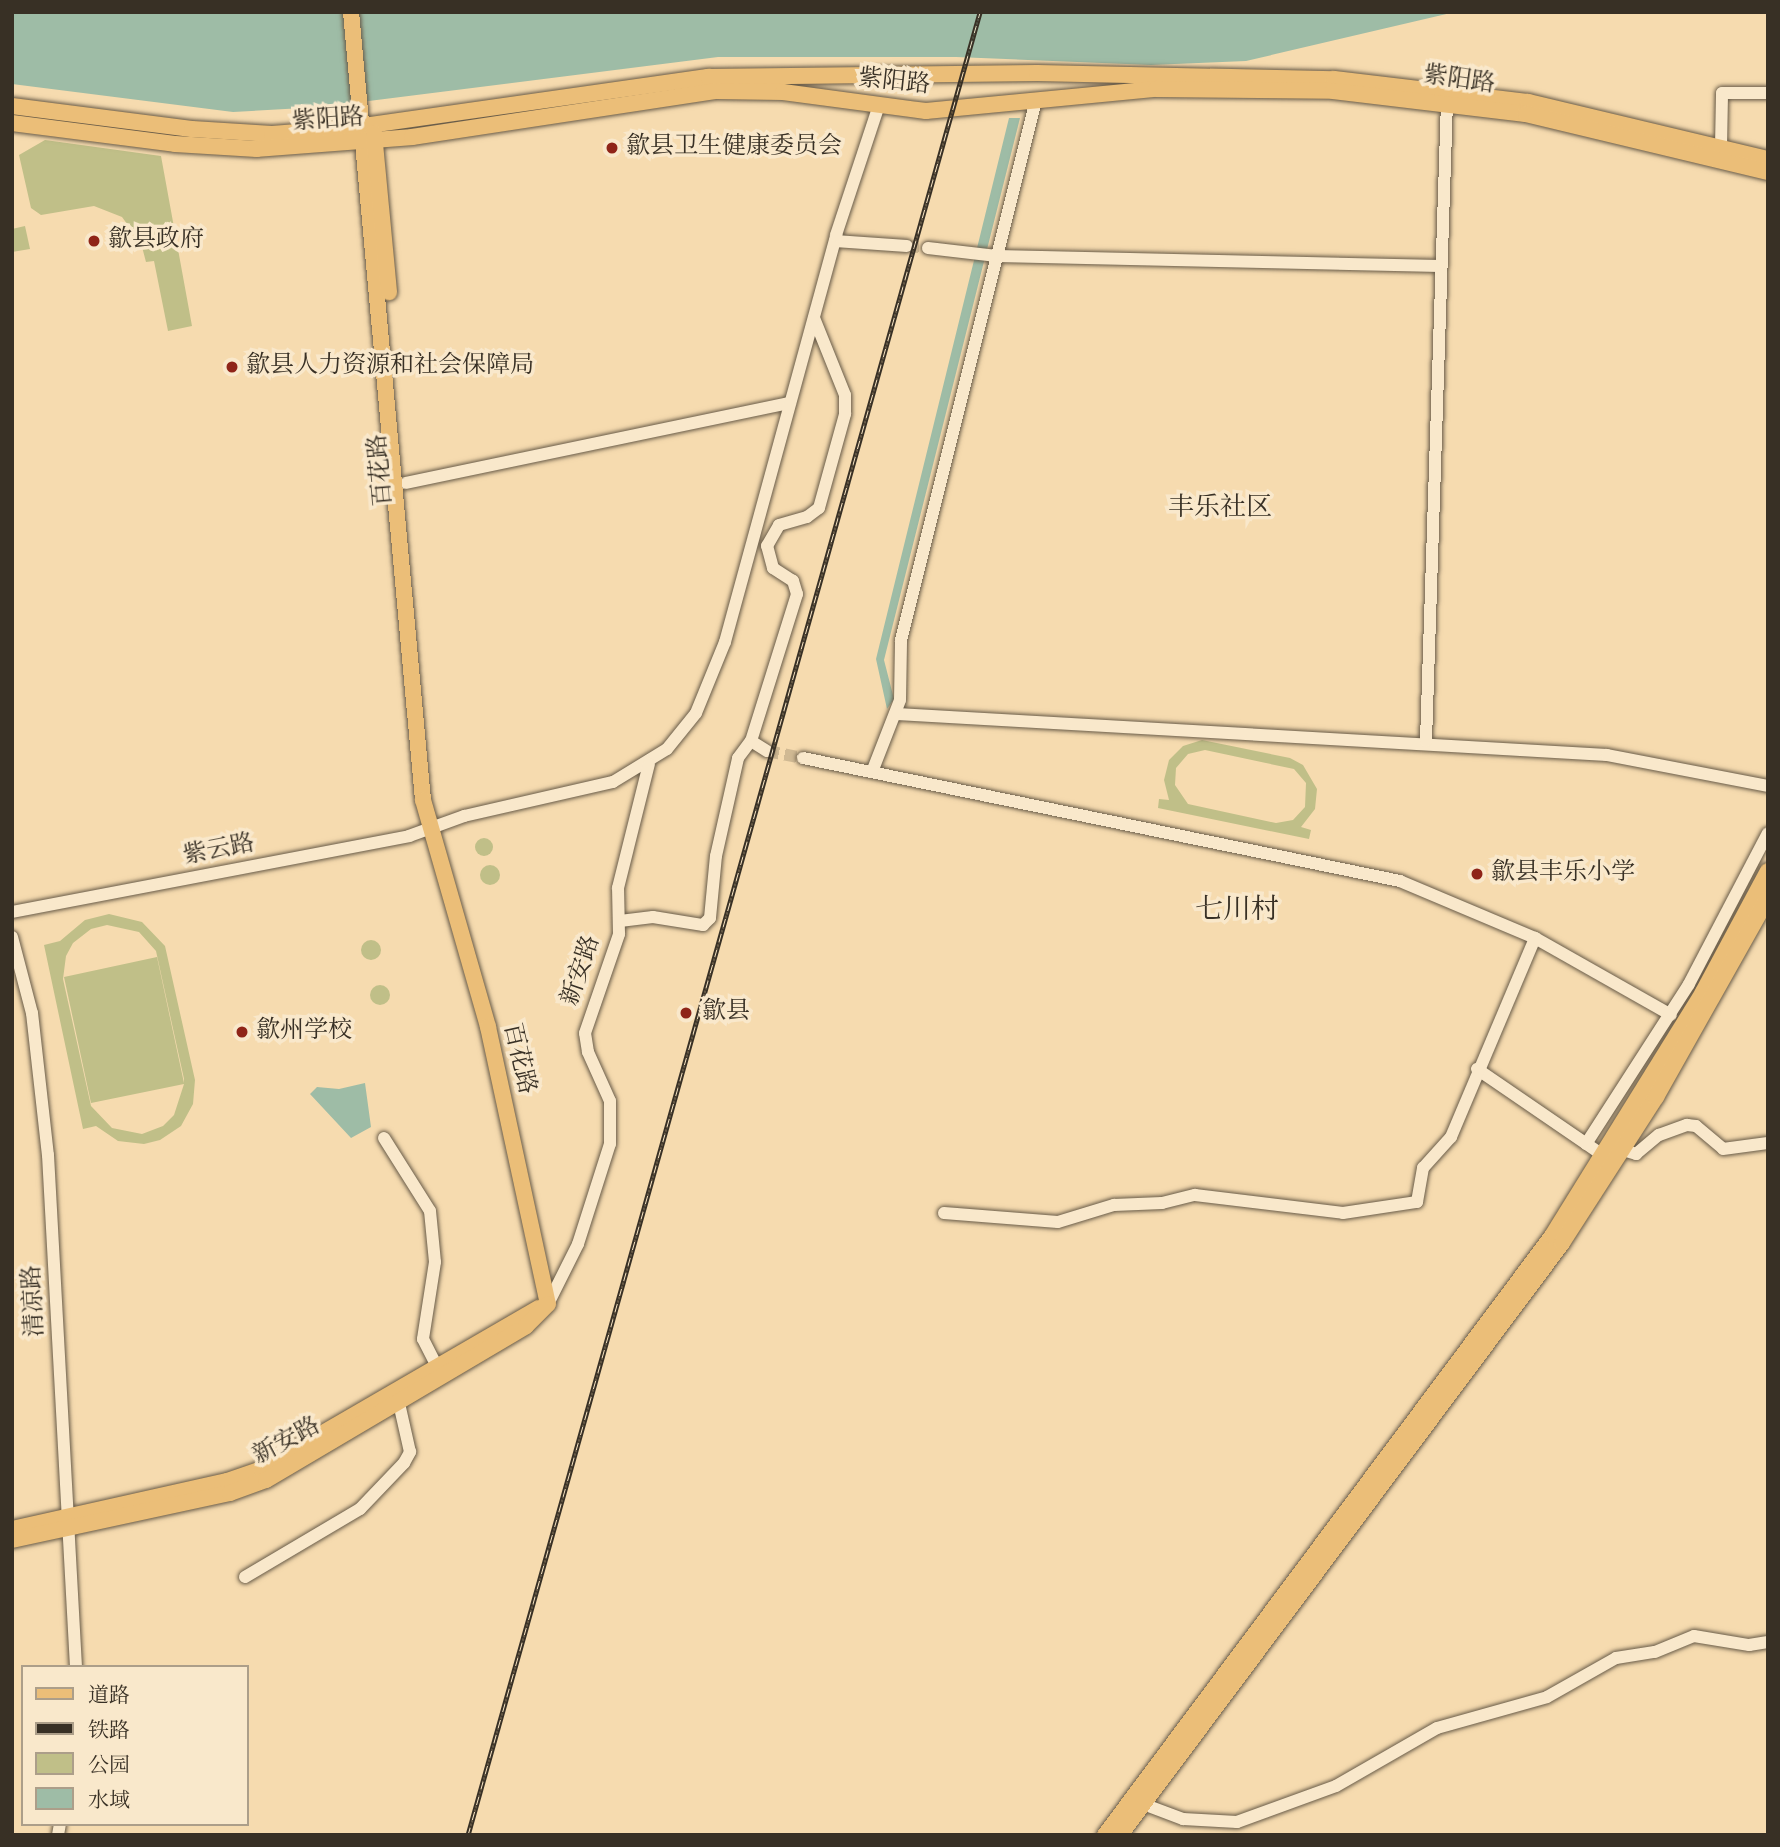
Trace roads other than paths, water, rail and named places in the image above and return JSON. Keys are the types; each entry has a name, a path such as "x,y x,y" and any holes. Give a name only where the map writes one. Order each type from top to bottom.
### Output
{"main road":[{"path":"351,12 368,126"},
{"path":"362,12 368,126"},
{"name":"紫阳路","path":"12,123 228,148 708,77 1037,73 1334,79 1411,85 1569,110 1768,159"},
{"name":"紫阳路","path":"12,106 232,133 298,133 717,90 803,94 878,108 926,111 1035,104 1183,89 1333,91 1447,102 1566,122 1768,172"},
{"name":"百花路","path":"368,126 406,483 434,799 432,827"},
{"name":"百花路","path":"368,126 423,800 488,1027 548,1304"},
{"path":"1105,1835 1490,1323 1604,1156 1703,992 1768,871"},
{"path":"1121,1835 1500,1331 1623,1150 1768,898"},
{"name":"新安路","path":"12,1540 227,1482 261,1469 548,1304"},
{"name":"新安路","path":"12,1528 66,1524 248,1487 399,1403 526,1326 548,1304"}],"street":[{"path":"1721,147 1723,93 1768,93"},
{"path":"1426,741 1447,102"},
{"path":"872,772 897,714 901,640 994,256 1035,104"},
{"path":"649,764 690,723 711,678 835,241 878,108"},
{"path":"835,241 907,246"},
{"path":"928,248 994,256 1440,266"},
{"path":"620,921 653,917 708,923 716,856 738,758 751,741 797,594 793,581 772,568 767,546 779,525 807,517 819,508 846,410 841,384 814,317"},
{"path":"406,483 790,403"},
{"path":"897,714 1426,741 1607,755 1768,786"},
{"path":"751,741 767,751"},
{"path":"803,758 1376,874 1443,896 1535,938 1671,1015"},
{"name":"紫云路","path":"12,912 409,836 432,827 601,786 649,764"},
{"name":"新安路","path":"548,1304 578,1244 610,1144 610,1101 587,1052 585,1033 620,921 618,888 649,764"},
{"path":"1586,1144 1671,1015 1768,833"},
{"name":"清凉路","path":"12,937 32,1013 43,1101 76,1665"},
{"path":"944,1213 1043,1223 1077,1218 1114,1205 1167,1203 1195,1195 1343,1213 1417,1202 1423,1168 1451,1137 1477,1069 1512,1000 1535,938"},
{"path":"1477,1069 1604,1156"},
{"path":"1623,1150 1636,1154 1658,1135 1686,1125 1696,1126 1723,1149 1768,1143"},
{"path":"384,1138 430,1210 435,1262 423,1339 437,1367"},
{"path":"245,1577 359,1509 404,1463 410,1452 399,1403"},
{"path":"1143,1804 1183,1819 1237,1822 1336,1786 1437,1728 1547,1697 1616,1658 1654,1652 1694,1636 1748,1645 1768,1642"}],"water":[{"path":"12,12 1455,12 1246,61 1151,65 956,57 718,57 321,107 233,112 12,84"},
{"path":"1009,118 1020,118 884,660 894,699 887,709 876,659"},
{"path":"365,1083 371,1127 351,1138 310,1094 317,1087 339,1089"}],"tunnel":[{"path":"907,246 928,248"},
{"path":"767,751 803,758"}],"railway":[{"path":"468,1835 980,12"}],"place":[{"name":"歙县卫生健康委员会","path":"612,148"},
{"name":"歙县政府","path":"94,241"},
{"name":"歙县人力资源和社会保障局","path":"232,367"},
{"name":"歙县丰乐小学","path":"1477,874"},
{"name":"歙县","path":"686,1013"},
{"name":"歙州学校","path":"242,1032"}],"district":[{"name":"丰乐社区","path":"1220,509"},
{"name":"七川村","path":"1237,911"}]}
